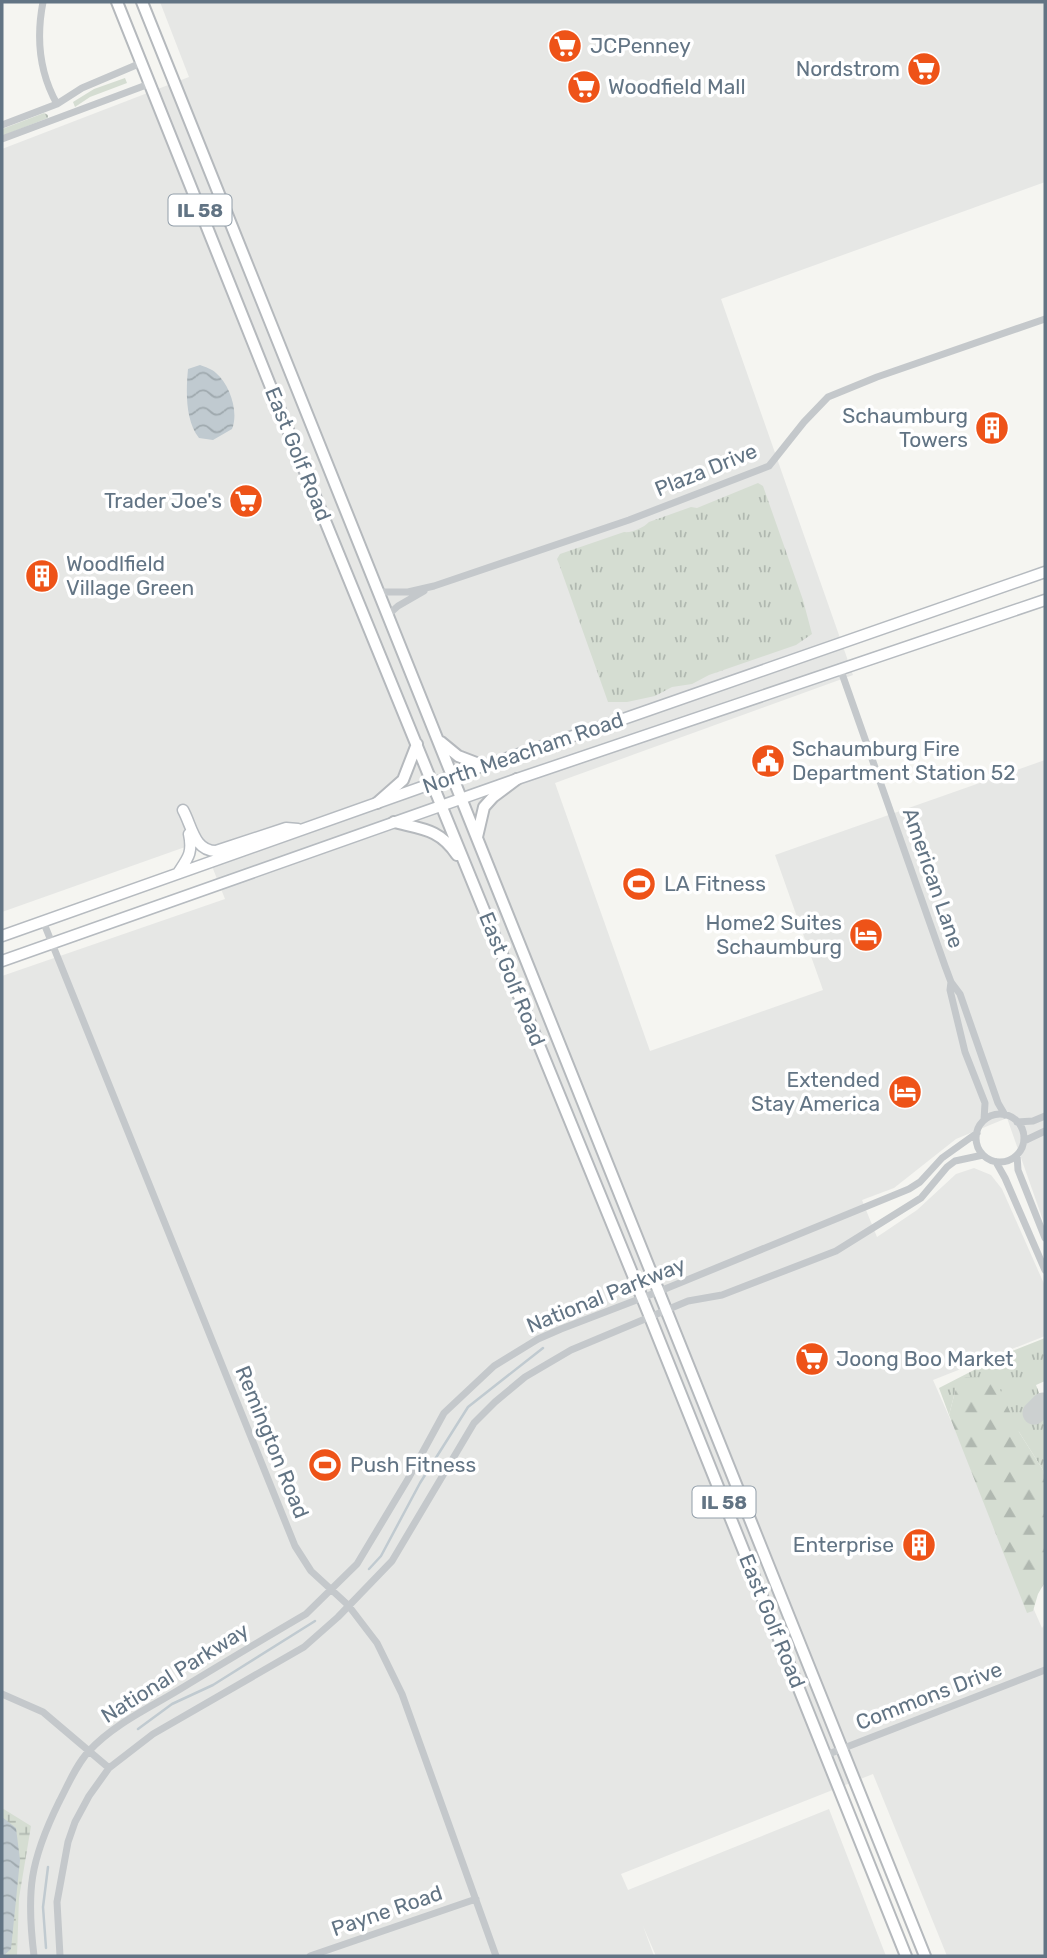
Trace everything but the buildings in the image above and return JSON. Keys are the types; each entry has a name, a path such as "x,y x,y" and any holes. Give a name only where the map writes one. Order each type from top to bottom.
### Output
{"main road":[{"name":"East Golf Road","path":"117,2 906,1956"},
{"name":"East Golf Road","path":"142,2 925,1956"},
{"name":"North Meacham Road","path":"2,936 453,776 1045,572"},
{"name":"North Meacham Road","path":"2,961 517,779 1045,600"},
{"path":"439,740 458,756 484,766"},
{"path":"377,803 403,780 417,744"},
{"path":"477,837 484,807 517,779"},
{"path":"178,873 192,846 183,810 197,842 208,851 216,851 286,828 302,829"},
{"path":"394,822 436,832 450,845 470,876"}],"street":[{"path":"43,2 40,63 57,104"},
{"path":"2,125 57,104 82,88 141,63"},
{"path":"2,139 149,84"},
{"name":"Plaza Drive","path":"380,592 408,592 434,586 629,520 769,466 828,397 877,377 1045,319"},
{"name":"Plaza Drive","path":"389,614 412,597 434,586"},
{"name":"American Lane","path":"840,668 951,982 960,994 990,1081 1005,1115"},
{"name":"Remington Road","path":"43,921 295,1546 310,1571 348,1605 377,1643 402,1694 496,1956"},
{"name":"American Lane","path":"951,982 950,990 965,1052 985,1102 985,1120"},
{"path":"1017,1155 1003,1162 996,1162 982,1155 976,1141 976,1133 985,1120 992,1116 1005,1115 1017,1122 1023,1133 1024,1141 1017,1155 1018,1170 1045,1238"},
{"path":"1017,1122 1033,1121 1045,1116"},
{"path":"1024,1141 1045,1131"},
{"name":"National Parkway","path":"34,1956 30,1887 36,1856 70,1779 89,1751 121,1724 306,1614 357,1564 444,1413 494,1366 538,1339 909,1189 920,1182 942,1158 976,1133"},
{"name":"National Parkway","path":"60,1956 57,1902 68,1842 89,1796 109,1768 153,1734 304,1647 338,1617 392,1561 474,1423 495,1402 525,1377 571,1350 688,1301 722,1295 836,1251 921,1198 955,1161 982,1155"},
{"path":"996,1162 1045,1270"},
{"name":"Commons Drive","path":"826,1755 1045,1670"},
{"path":"2,1694 43,1712 109,1768"},
{"name":"Payne Road","path":"310,1956 476,1899"}],"shaded area":[{"path":"160,2 1045,2 1045,182 721,299 853,675 555,783 650,1051 823,990 775,855 1045,760 1045,1226 1007,1118 956,1139 894,1188 862,1200 877,1237 917,1210 956,1174 974,1168 991,1175 1002,1189 1045,1286 1045,1336 933,1380 1042,1628 1045,1624 1045,1956 947,1956 873,1774 621,1874 628,1890 829,1809 886,1956 656,1956 643,1926 654,1956 2,1956 2,976 225,899 202,841 2,912 2,149 189,77"}],"green space":[{"path":"125,78 127,83 90,97 75,107 73,102 94,89"},
{"path":"44,113 48,118 2,136 2,129"},
{"path":"758,483 763,486 803,600 812,634 796,645 709,675 692,684 672,687 655,696 627,702 608,702 557,559 560,554 634,531 649,522 691,507 697,508"},
{"path":"1045,1338 1045,1381 1036,1385 1043,1403 1034,1412 1033,1409 1029,1411 1032,1419 1036,1418 1035,1414 1043,1405 1045,1408 1045,1480 1043,1470 1019,1432 956,1388 949,1415 939,1388 1007,1353"},
{"path":"964,1377 982,1378 998,1385 1019,1432 1043,1470 1045,1582 1033,1611 1027,1613 949,1415 956,1388"},
{"path":"2,1808 31,1826 19,1898 17,1956 2,1956"}],"water":[{"path":"200,365 213,370 221,378 234,407 232,429 213,440 199,438 189,414 188,369"},
{"path":"2,1817 16,1828 20,1860 11,1949 3,1956"}],"waterway":[{"path":"369,1569 381,1556 420,1483 468,1407 543,1348"},
{"path":"138,1729 172,1704 213,1685 315,1621"},
{"path":"46,1948 43,1907 48,1867"}],"taxiway":[{"path":"1034,1413 1043,1404"}],"place":[{"name":"JCPenney","path":"565,46"},
{"name":"Nordstrom","path":"924,69"},
{"name":"Woodfield Mall","path":"584,87"},
{"name":"Schaumburg Towers","path":"992,428"},
{"name":"Trader Joe's","path":"246,501"},
{"name":"Woodlfield Village Green","path":"42,576"},
{"name":"Schaumburg Fire Department Station 52","path":"768,761"},
{"name":"LA Fitness","path":"639,884"},
{"name":"Home2 Suites Schaumburg","path":"866,935"},
{"name":"Extended Stay America","path":"905,1092"},
{"name":"Joong Boo Market","path":"812,1359"},
{"name":"Push Fitness","path":"325,1465"},
{"name":"Enterprise","path":"919,1545"}]}
